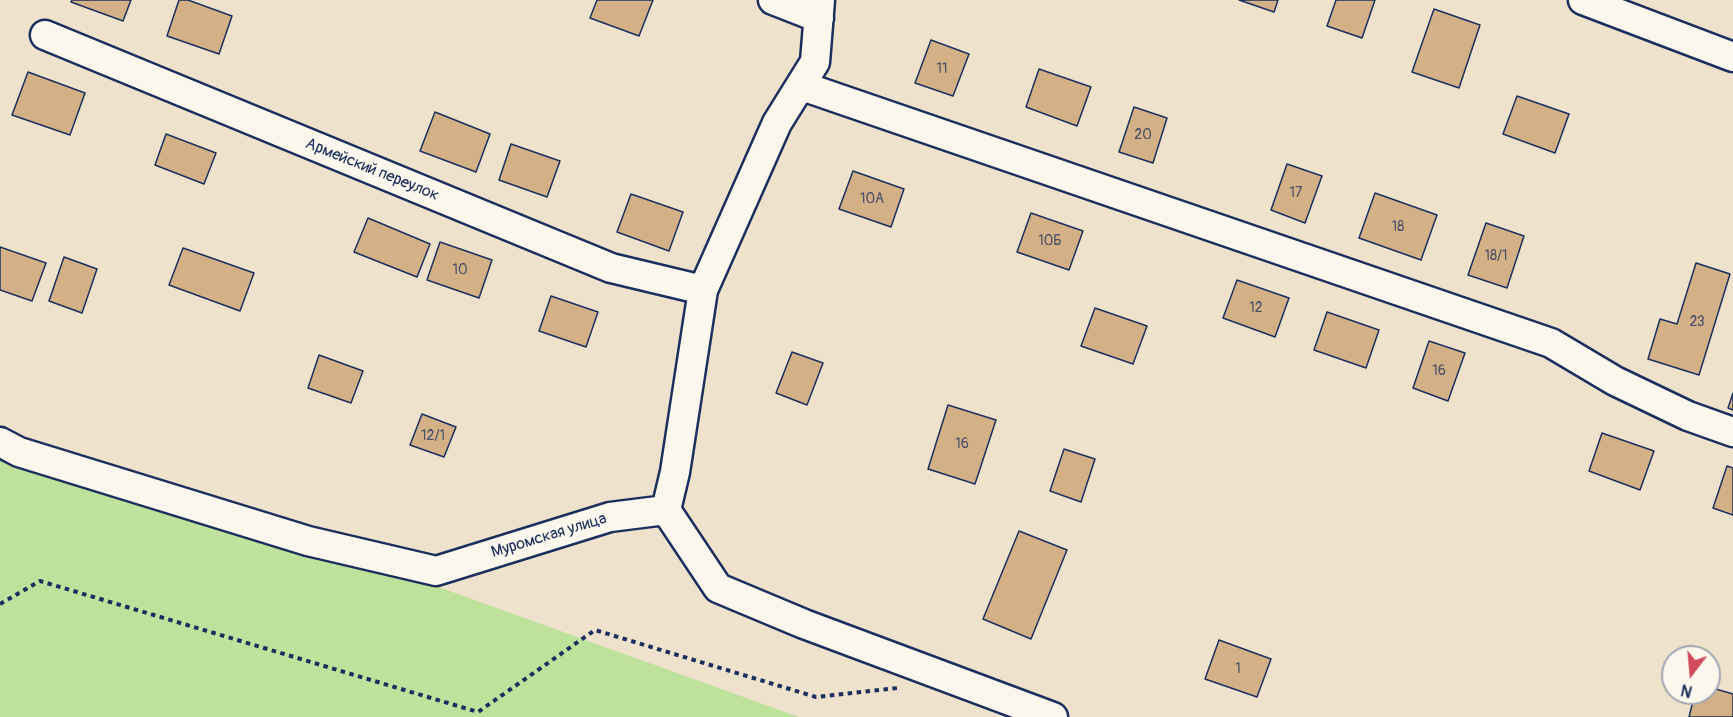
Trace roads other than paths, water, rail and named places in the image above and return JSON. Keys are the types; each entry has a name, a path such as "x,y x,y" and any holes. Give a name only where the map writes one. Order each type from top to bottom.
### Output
{"street":[{"path":"773,0 819,9 815,62 777,123 704,290 675,472 666,510 718,588 804,624 1053,717"},
{"path":"1583,0 1733,57"},
{"name":"Армейский переулок","path":"45,35 611,268 704,290"},
{"path":"802,86 1551,343 1615,381 1688,416 1733,432"},
{"name":"Муромская улица","path":"0,442 19,452 308,541 436,571 610,517 666,510"}]}
